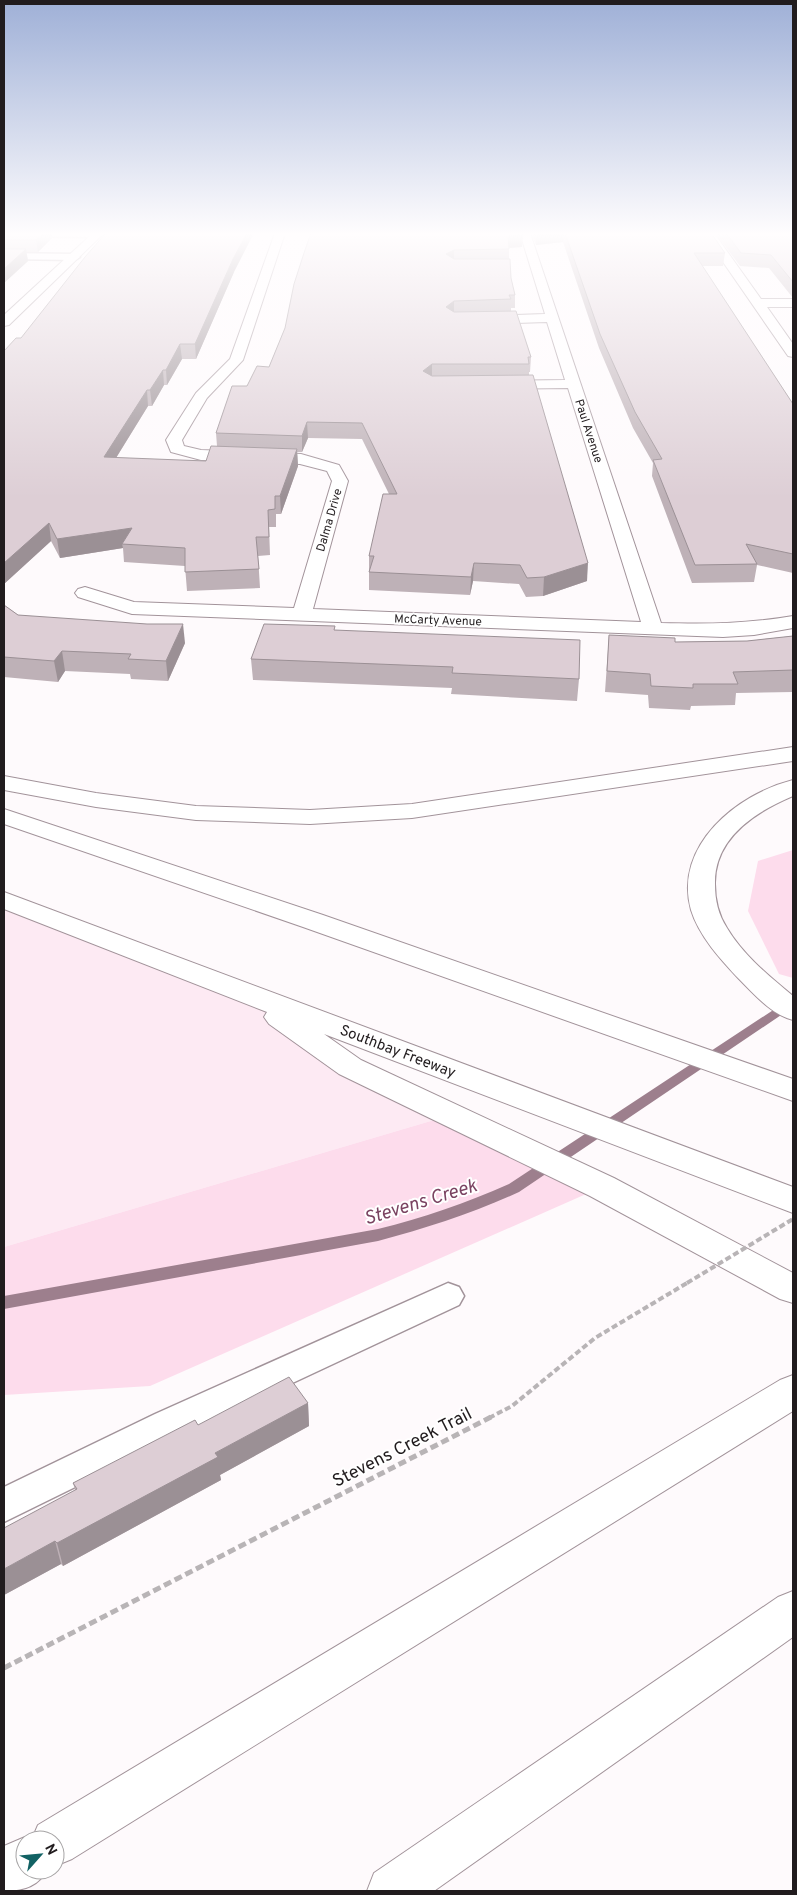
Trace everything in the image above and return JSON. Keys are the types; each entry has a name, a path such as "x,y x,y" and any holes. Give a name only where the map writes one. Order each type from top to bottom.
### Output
{"main road":[{"name":"Dalma Drive","path":"249,321 236,360 201,396 174,440 177,449 201,455 301,459 333,468 340,481 302,615"},
{"name":"Paul Avenue","path":"554,321 653,629"},
{"path":"770,321 793,353"},
{"path":"480,385 574,384"},
{"name":"McCarty Avenue","path":"85,593 132,608 302,615 723,631 754,629 793,622"},
{"path":"4,783 96,800 196,813 310,818 412,811 793,754"},
{"path":"793,787 765,799 717,835 703,861 700,881 704,911 732,953 763,986 793,1011"},
{"path":"4,816 607,1024 779,1086"},
{"name":"Southbay Freeway","path":"4,900 793,1200"},
{"path":"240,991 350,1067 602,1187 793,1289"},
{"path":"65,1836 786,1394"},
{"path":"392,1891 793,1612"},
{"path":"4,1874 15,1867"}],"lane":[{"path":"4,1505 167,1425 448,1296"}],"path":[{"name":"Stevens Creek Trail","path":"4,1668 512,1406 595,1338 793,1219"}],"shaded area":[{"path":"793,850 793,978 779,974 748,911 758,861"},
{"path":"4,900 240,991 451,1115 4,1247"},
{"path":"451,1115 602,1187 150,1386 4,1395 4,1247"}],"building":[{"path":"34,321 205,321 195,344 180,344 166,370 163,370 150,390 147,390 104,457 206,461 211,446 297,449 280,496 275,496 275,509 268,510 269,537 256,537 259,569 185,572 185,548 122,544 132,528 57,539 49,523 4,563 4,351 16,338 21,338"},
{"path":"286,321 519,321 531,357 528,357 529,364 432,364 423,371 432,376 533,375 588,563 544,577 527,578 520,565 474,563 471,577 369,572 374,556 369,556 383,494 397,494 362,423 307,422 302,436 216,433 232,386 247,386 257,366 269,367"},
{"path":"596,321 739,321 793,404 793,554 746,544 757,564 695,565 653,460 662,459 635,412"},
{"path":"4,605 18,615 147,624 183,624 166,661 128,659 131,654 62,651 54,661 4,657"},
{"path":"264,624 335,626 334,630 580,640 579,679 452,673 453,667 251,659"},
{"path":"609,635 675,638 675,642 747,641 793,636 793,670 733,672 738,684 693,684 693,688 651,686 650,674 607,671"},
{"path":"289,1377 308,1403 215,1453 218,1457 57,1543 55,1541 4,1569 4,1528 77,1489 73,1483 195,1420 198,1425"}],"waterway":[{"name":"Stevens Creek","path":"4,1303 378,1235 464,1209 514,1188 793,1001"}]}
